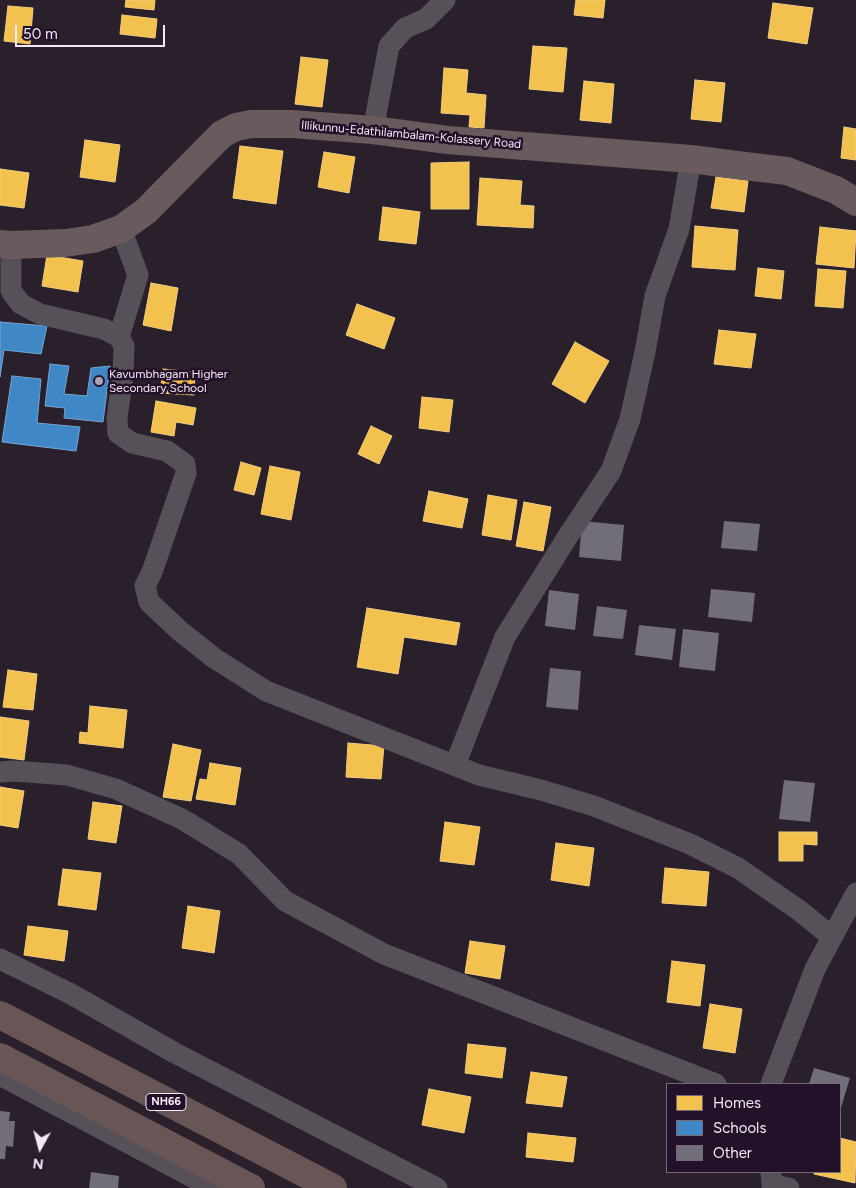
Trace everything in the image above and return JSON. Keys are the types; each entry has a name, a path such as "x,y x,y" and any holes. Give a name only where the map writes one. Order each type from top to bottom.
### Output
{"highway":[{"name":"NH66","path":"0,1015 333,1188"},
{"path":"0,1057 251,1188"}],"main road":[{"name":"Illikunnu-Edathilambalam-Kolassery Road","path":"5,244 65,243 93,239 121,229 146,211 222,134 236,127 252,124 292,124 373,130 448,140 691,159 787,171 836,190 856,202"}],"street":[{"path":"373,130 389,46 405,28 426,19 445,0"},
{"path":"455,765 505,637 611,471 630,419 655,296 679,229 691,159"},
{"path":"119,337 138,275 121,229"},
{"path":"5,244 11,291 21,304 40,314 104,329 119,337 124,346 123,375 117,418 118,433 132,443 167,451 185,464 186,473 146,586 149,602 186,637 214,658 266,691 479,775 541,790 594,806 690,844 738,868 800,911 832,937"},
{"path":"0,772 14,771 67,775 116,789 182,819 239,854 285,901 384,954 713,1083"},
{"path":"771,1083 815,969 856,893"},
{"path":"0,959 71,994 176,1053 437,1188"},
{"path":"0,1075 213,1188"}],"building: Homes":[{"path":"126,0 155,0 154,10 125,7"},
{"path":"576,0 605,0 603,18 574,15"},
{"path":"773,3 813,8 807,44 768,38"},
{"path":"8,6 33,8 30,44 4,41"},
{"path":"122,15 157,19 155,38 120,34"},
{"path":"533,46 567,48 563,92 529,89"},
{"path":"301,57 328,60 322,107 295,104"},
{"path":"444,68 468,70 466,93 486,95 484,128 469,127 470,115 441,113"},
{"path":"695,80 725,83 721,122 691,119"},
{"path":"584,81 614,84 611,123 580,120"},
{"path":"844,127 856,129 856,160 841,158"},
{"path":"85,140 120,145 115,182 80,177"},
{"path":"240,146 283,151 276,204 233,198"},
{"path":"324,152 355,157 349,193 318,187"},
{"path":"469,162 469,209 431,209 431,163"},
{"path":"0,169 29,173 24,208 0,205"},
{"path":"716,177 748,181 744,212 711,208"},
{"path":"480,178 522,181 520,205 534,206 533,228 477,225"},
{"path":"383,207 420,212 416,244 379,240"},
{"path":"695,226 738,230 735,270 692,267"},
{"path":"820,227 856,231 854,268 816,264"},
{"path":"47,255 83,261 78,292 42,286"},
{"path":"758,268 784,271 781,299 755,296"},
{"path":"818,269 846,271 843,308 815,306"},
{"path":"151,283 178,288 171,331 143,325"},
{"path":"357,304 395,318 384,349 346,335"},
{"path":"719,330 756,334 751,368 714,364"},
{"path":"575,342 609,361 585,403 552,384"},
{"path":"163,369 195,372 194,395 160,393"},
{"path":"422,397 453,400 449,432 419,428"},
{"path":"156,401 196,408 193,425 176,422 174,436 151,432"},
{"path":"371,426 392,436 379,464 358,454"},
{"path":"241,462 261,468 254,495 234,490"},
{"path":"270,466 300,472 291,520 261,514"},
{"path":"429,491 468,499 462,528 423,521"},
{"path":"488,495 517,500 511,540 482,535"},
{"path":"524,502 551,507 543,551 516,546"},
{"path":"367,608 460,623 456,645 404,637 398,674 357,667"},
{"path":"8,670 37,674 33,710 3,707"},
{"path":"90,706 127,710 123,748 79,743 80,732 88,733"},
{"path":"0,717 29,721 24,760 0,757"},
{"path":"348,743 384,746 381,779 346,777"},
{"path":"173,744 201,750 191,801 163,797"},
{"path":"210,763 241,768 235,805 196,799 200,779 207,780"},
{"path":"0,787 24,791 18,828 0,825"},
{"path":"93,802 122,806 116,843 88,839"},
{"path":"445,822 480,827 474,865 440,861"},
{"path":"779,832 817,832 817,845 803,844 803,861 779,861"},
{"path":"556,843 594,848 589,886 551,880"},
{"path":"665,868 709,872 706,906 662,903"},
{"path":"63,869 101,873 96,910 58,905"},
{"path":"188,906 220,911 214,953 182,948"},
{"path":"28,926 68,931 64,961 24,955"},
{"path":"470,941 505,946 500,979 465,973"},
{"path":"672,961 705,965 700,1006 667,1002"},
{"path":"710,1004 742,1009 735,1053 703,1048"},
{"path":"468,1044 506,1048 502,1078 465,1073"},
{"path":"531,1072 567,1077 562,1107 526,1103"},
{"path":"429,1089 471,1097 464,1133 422,1125"},
{"path":"528,1133 576,1138 573,1162 526,1157"},
{"path":"841,1138 856,1142 855,1183 814,1174 841,1173"}],"building: Schools":[{"path":"0,322 47,326 41,354 4,350 0,377"},
{"name":"Kavumbhagam Higher Secondary School","path":"50,364 69,366 64,394 87,396 91,368 110,366 103,422 64,418 65,408 45,406"},
{"path":"12,376 41,379 37,423 80,427 76,451 2,442"}],"building: Other":[{"path":"582,521 624,525 621,561 579,557"},
{"path":"724,521 760,524 757,551 721,548"},
{"path":"711,589 755,593 752,622 708,617"},
{"path":"549,590 579,594 575,630 545,626"},
{"path":"597,606 627,610 623,639 593,636"},
{"path":"639,625 676,629 672,660 635,655"},
{"path":"683,629 719,633 715,671 679,667"},
{"path":"550,668 581,671 578,710 546,707"},
{"path":"784,780 815,783 810,822 779,819"},
{"path":"814,1068 850,1078 841,1108 841,1083 809,1083"},
{"path":"0,1111 10,1112 9,1121 15,1121 13,1147 6,1146 5,1159 0,1159"},
{"path":"91,1172 119,1176 118,1188 89,1188"}],"place":[{"name":"Kavumbhagam Higher Secondary School","path":"99,381"}]}
